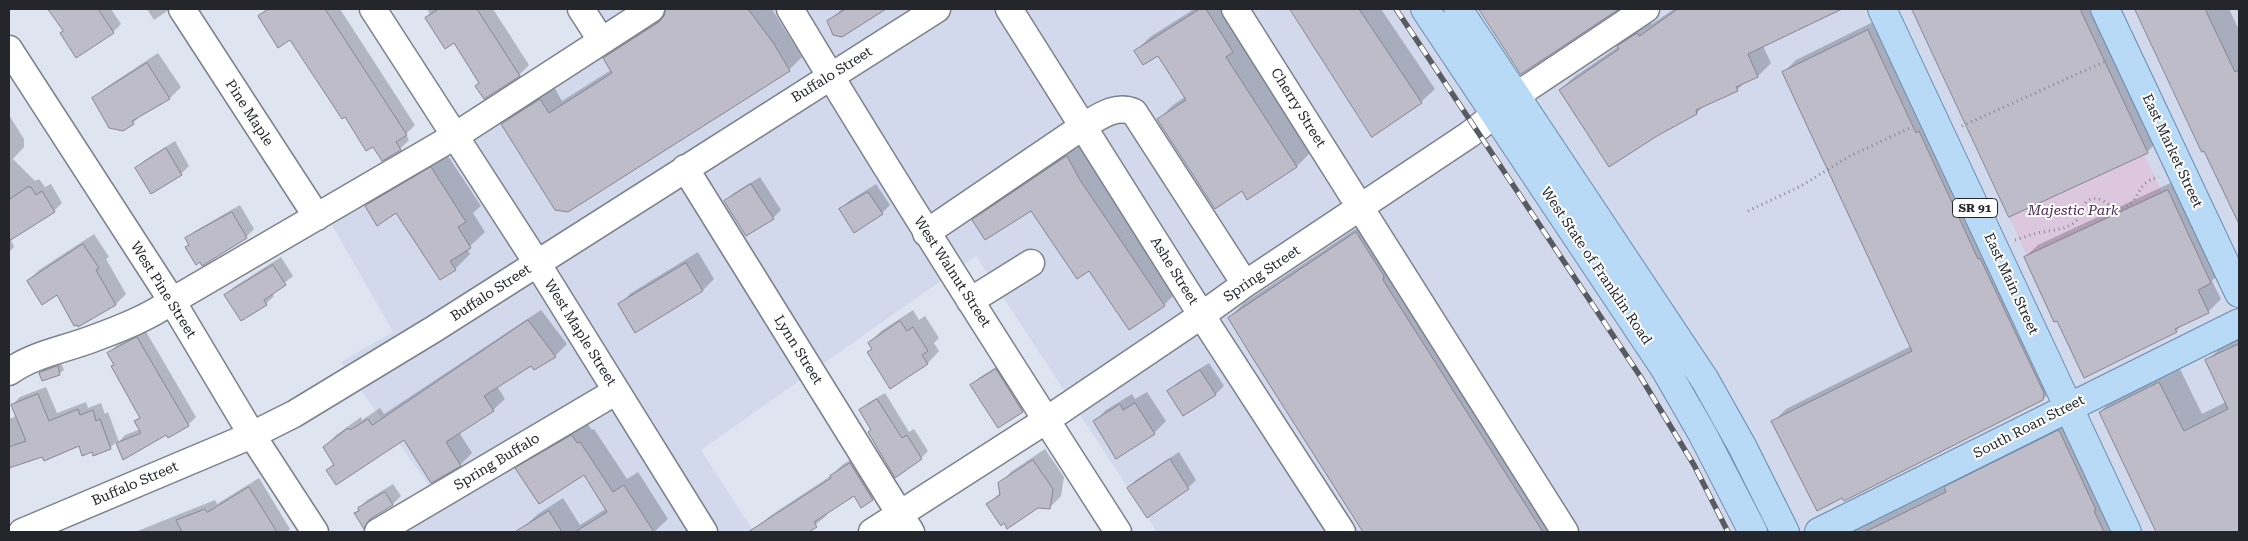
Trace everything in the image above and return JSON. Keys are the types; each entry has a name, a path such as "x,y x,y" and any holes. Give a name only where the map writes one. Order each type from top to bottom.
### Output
{"main road":[{"name":"West State of Franklin Road","path":"1425,9 1506,106 1705,380 1742,446 1785,532"},
{"name":"West State of Franklin Road","path":"1458,9 1506,106 1702,433 1752,532"},
{"name":"East Main Street","path":"1882,9 2127,532"},
{"name":"East Market Street","path":"2105,9 2239,293"},
{"name":"South Roan Street","path":"1819,532 2239,323"}],"street":[{"name":"Pine Maple","path":"182,9 317,217"},
{"name":"West Maple Street","path":"373,9 537,263 704,532"},
{"path":"581,9 600,40"},
{"path":"14,362 92,339 155,313 172,301 455,136 600,40 651,9"},
{"name":"West Walnut Street","path":"790,9 926,233 1048,419 1118,532"},
{"name":"Buffalo Street","path":"22,532 252,435 333,392 937,9"},
{"name":"Ashe Street","path":"1009,9 1082,127 1342,532"},
{"name":"Cherry Street","path":"1235,9 1566,532"},
{"name":"Spring Street","path":"872,532 906,523 1048,419 1245,284 1470,134 1506,106 1644,9"},
{"name":"West Pine Street","path":"9,49 172,301 252,435 315,532"},
{"path":"926,233 1082,127 1106,113 1124,108 1134,112 1245,284"},
{"name":"Lynn Street","path":"685,168 906,523"},
{"path":"970,301 1031,262"},
{"name":"Spring Buffalo","path":"378,532 616,392"}],"path":[{"path":"1961,126 2107,61"},
{"path":"1748,211 1801,186 1850,156 1917,124"},
{"path":"2015,240 2067,227 2077,220 2085,204 2091,199 2102,200 2114,208 2126,206 2134,200 2145,182 2163,176"}],"shaded area":[{"path":"595,9 2239,9 2239,532 1157,532 976,256 701,450 754,532 397,532 440,501 341,362 393,332 320,204 434,137 604,24"}],"green space":[{"name":"Majestic Park","path":"2144,154 2162,192 2027,256 2009,217"}],"building":[{"path":"48,9 98,9 114,33 76,58 60,33 63,31"},
{"path":"269,9 325,9 407,135 396,142 401,150 382,161 373,147 366,151 345,117 342,119 290,40 278,48 258,16"},
{"path":"439,9 477,9 520,76 484,99 475,86 479,83 454,43 445,49 425,18"},
{"path":"666,9 748,9 774,44 790,71 568,212 555,210 501,124 540,99 549,113 612,73 603,58 659,22 664,16"},
{"path":"846,9 886,9 842,37 833,35 827,21"},
{"path":"1200,9 1206,9 1233,52 1226,57 1297,167 1247,200 1242,191 1215,209 1157,119 1186,100 1158,56 1143,65 1134,51"},
{"path":"1290,9 1359,9 1422,103 1372,137"},
{"path":"1479,9 1619,9 1521,74"},
{"path":"1678,9 1842,9 1748,54 1758,77 1736,87 1738,91 1696,110 1697,114 1657,136 1609,167 1559,90 1619,49 1617,46 1637,33 1639,36"},
{"path":"1912,9 2080,9 2148,153 2009,217"},
{"path":"2135,9 2205,9 2235,72 2239,70 2239,224 2204,151 2202,152"},
{"path":"1868,30 1916,133 1919,131 1978,259 1980,258 2044,393 2043,400 1844,501 1842,498 1817,511 1771,421 1912,351 1782,72"},
{"path":"147,63 170,99 132,121 134,124 123,131 109,128 92,98"},
{"path":"166,148 182,175 151,194 135,168"},
{"path":"1067,156 1080,180 1165,306 1129,330 1089,271 1077,279 1031,211 985,240 972,220"},
{"path":"431,167 466,222 458,227 471,248 450,261 456,270 440,280 396,213 377,226 365,206"},
{"path":"751,184 774,219 746,236 724,201"},
{"path":"28,187 31,187 36,195 42,191 55,212 9,241 9,200"},
{"path":"2168,190 2211,283 2198,290 2209,313 2175,329 2177,332 2084,378 2057,321 2054,322 2024,257"},
{"path":"868,192 883,214 854,233 839,209"},
{"path":"232,212 247,238 202,266 200,262 196,265 185,247 189,245 185,238"},
{"path":"1356,232 1384,276 1383,280 1543,532 1363,532 1257,365 1228,318"},
{"path":"83,244 99,268 96,270 116,305 78,327 77,325 74,326 57,295 42,305 27,281"},
{"path":"686,263 703,291 635,333 618,304"},
{"path":"273,265 286,285 264,300 267,305 241,321 224,295"},
{"path":"528,320 556,357 534,370 531,366 484,396 494,411 446,442 461,466 431,483 404,440 336,485 326,470 334,465 323,447 348,428 350,430 368,419 372,425"},
{"path":"900,321 907,331 913,327 928,351 922,355 928,364 890,389 867,352 872,349 868,343"},
{"path":"137,337 189,426 168,438 166,435 123,460 116,443 141,433 134,421 140,418 111,366 114,365 107,353"},
{"path":"2239,344 2239,532 2156,532 2099,412 2159,382 2184,431 2228,409 2205,360"},
{"path":"58,366 60,375 42,381 39,373"},
{"path":"996,369 1023,412 998,428 970,385"},
{"path":"1200,370 1216,395 1183,416 1167,391"},
{"path":"38,394 49,421 78,409 80,415 93,410 96,421 100,419 111,449 93,456 92,452 82,456 79,446 44,461 42,457 9,468 9,447 26,441 11,405"},
{"path":"877,399 902,438 907,435 922,459 895,478 868,432 871,430 859,410"},
{"path":"1135,403 1155,434 1116,459 1093,421 1120,404 1123,410"},
{"path":"2059,430 2096,510 2094,511 2104,532 1865,532 1946,492 1944,487"},
{"path":"572,435 577,443 580,442 613,492 624,485 654,532 575,532 607,512 584,475 539,504 515,468"},
{"path":"1170,459 1189,489 1147,518 1127,488"},
{"path":"1033,460 1053,489 1050,509 1038,508 1007,529 1004,523 1001,526 986,504 1000,495 998,483"},
{"path":"850,463 873,500 861,508 854,496 814,522 817,527 809,532 748,532 831,478 830,476"},
{"path":"249,487 277,532 182,532 176,520 205,509 207,512"},
{"path":"385,492 393,505 370,519 364,529 354,513 359,511 358,508"},
{"path":"549,511 562,532 515,532"}],"railway":[{"path":"1396,9 1640,376 1694,465 1728,532"}]}
